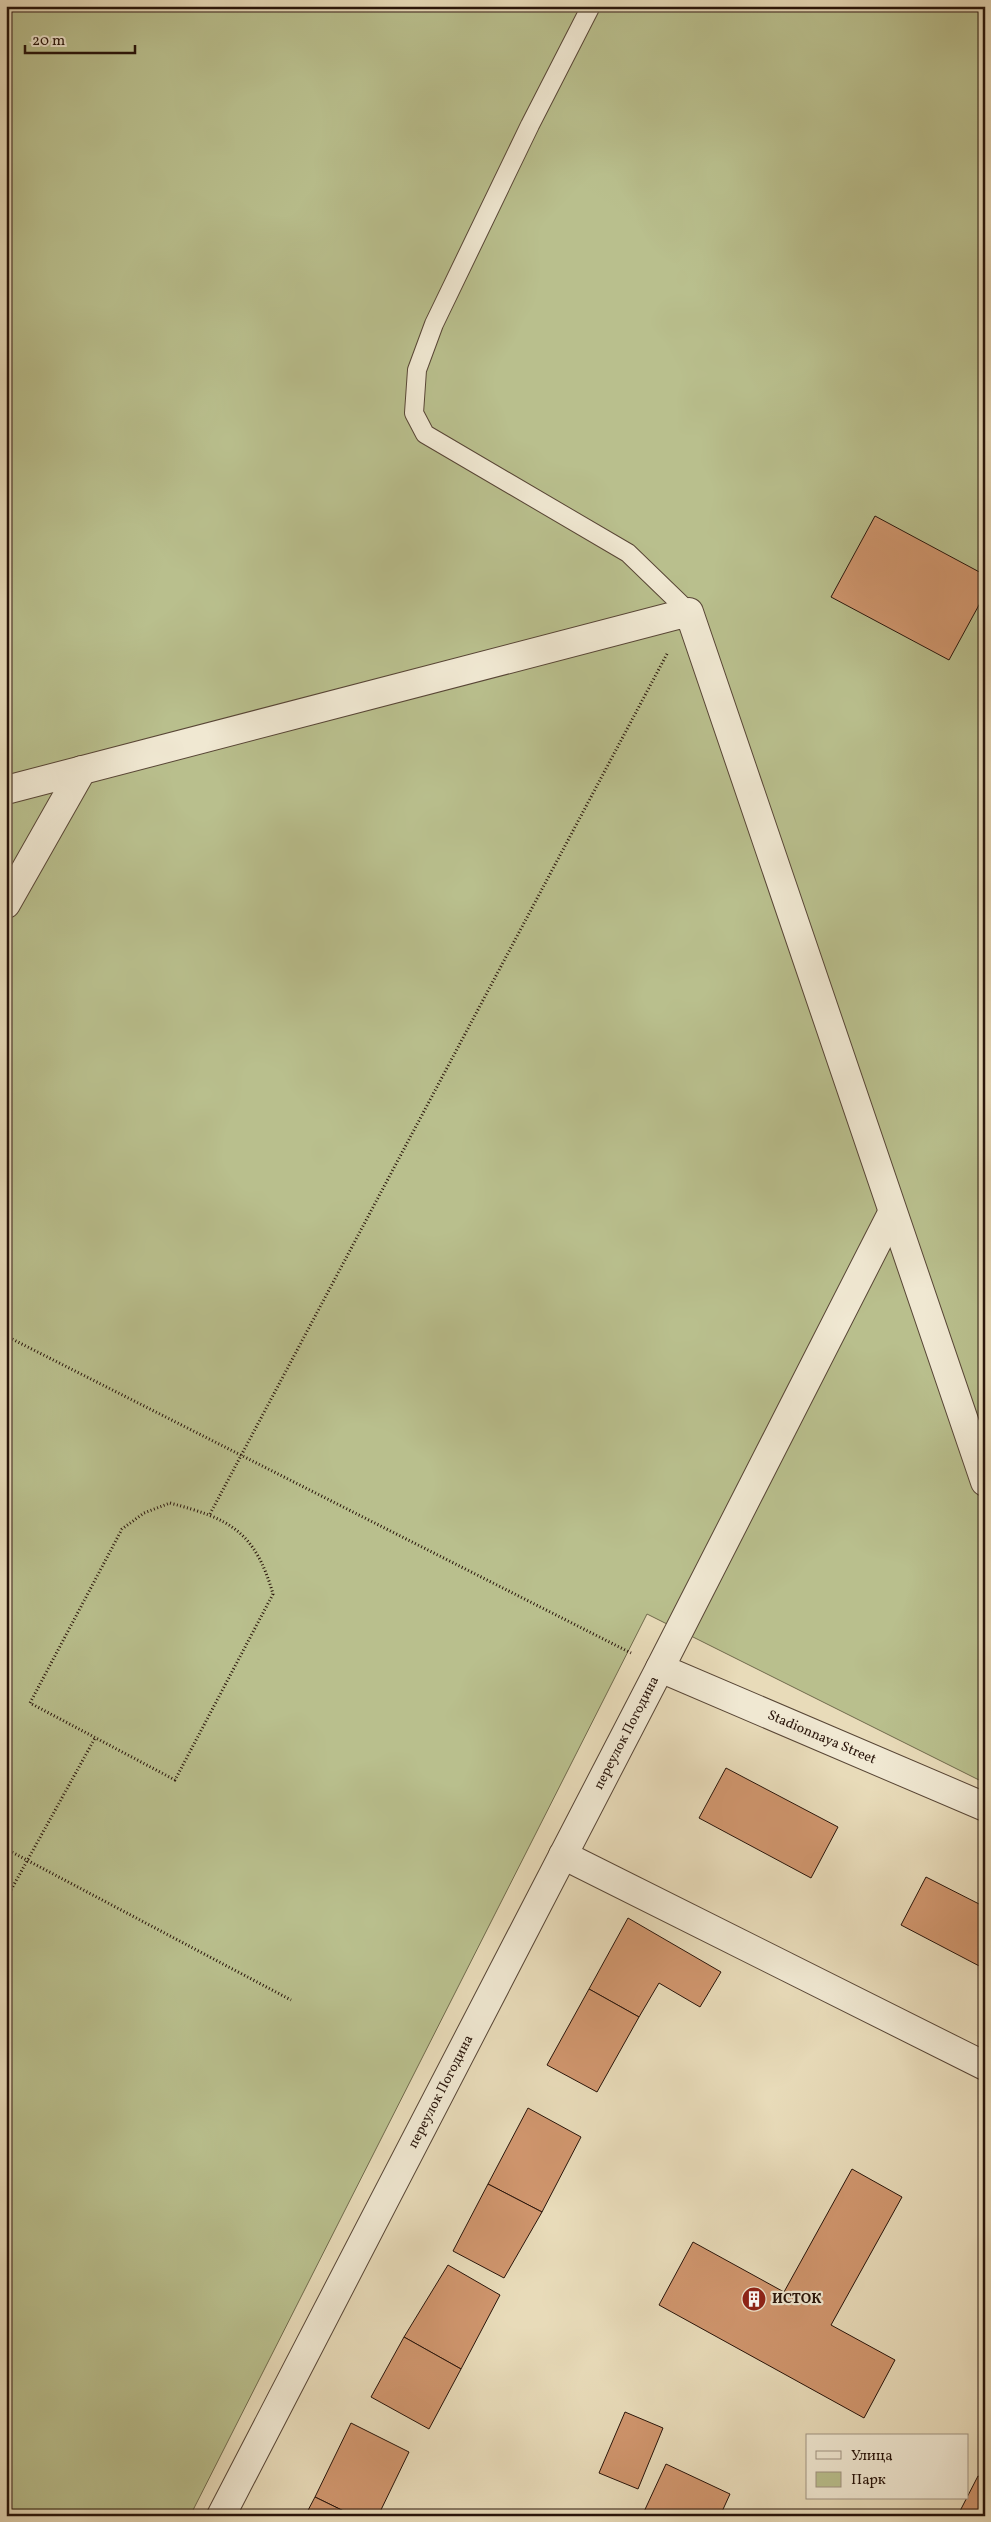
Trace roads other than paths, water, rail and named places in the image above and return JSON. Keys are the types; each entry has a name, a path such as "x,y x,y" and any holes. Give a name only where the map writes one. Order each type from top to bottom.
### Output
{"street":[{"path":"6,790 689,612 985,1482"},
{"path":"6,904 82,770"},
{"name":"переулок Погодина","path":"221,2516 660,1668 892,1213"},
{"name":"Stadionnaya Street","path":"660,1668 985,1807"},
{"path":"563,1855 985,2066"}],"lane":[{"path":"591,6 530,125 434,324 417,370 414,413 426,434 628,553 689,612"}],"place":[{"name":"ИСТОК","path":"754,2299"}]}
